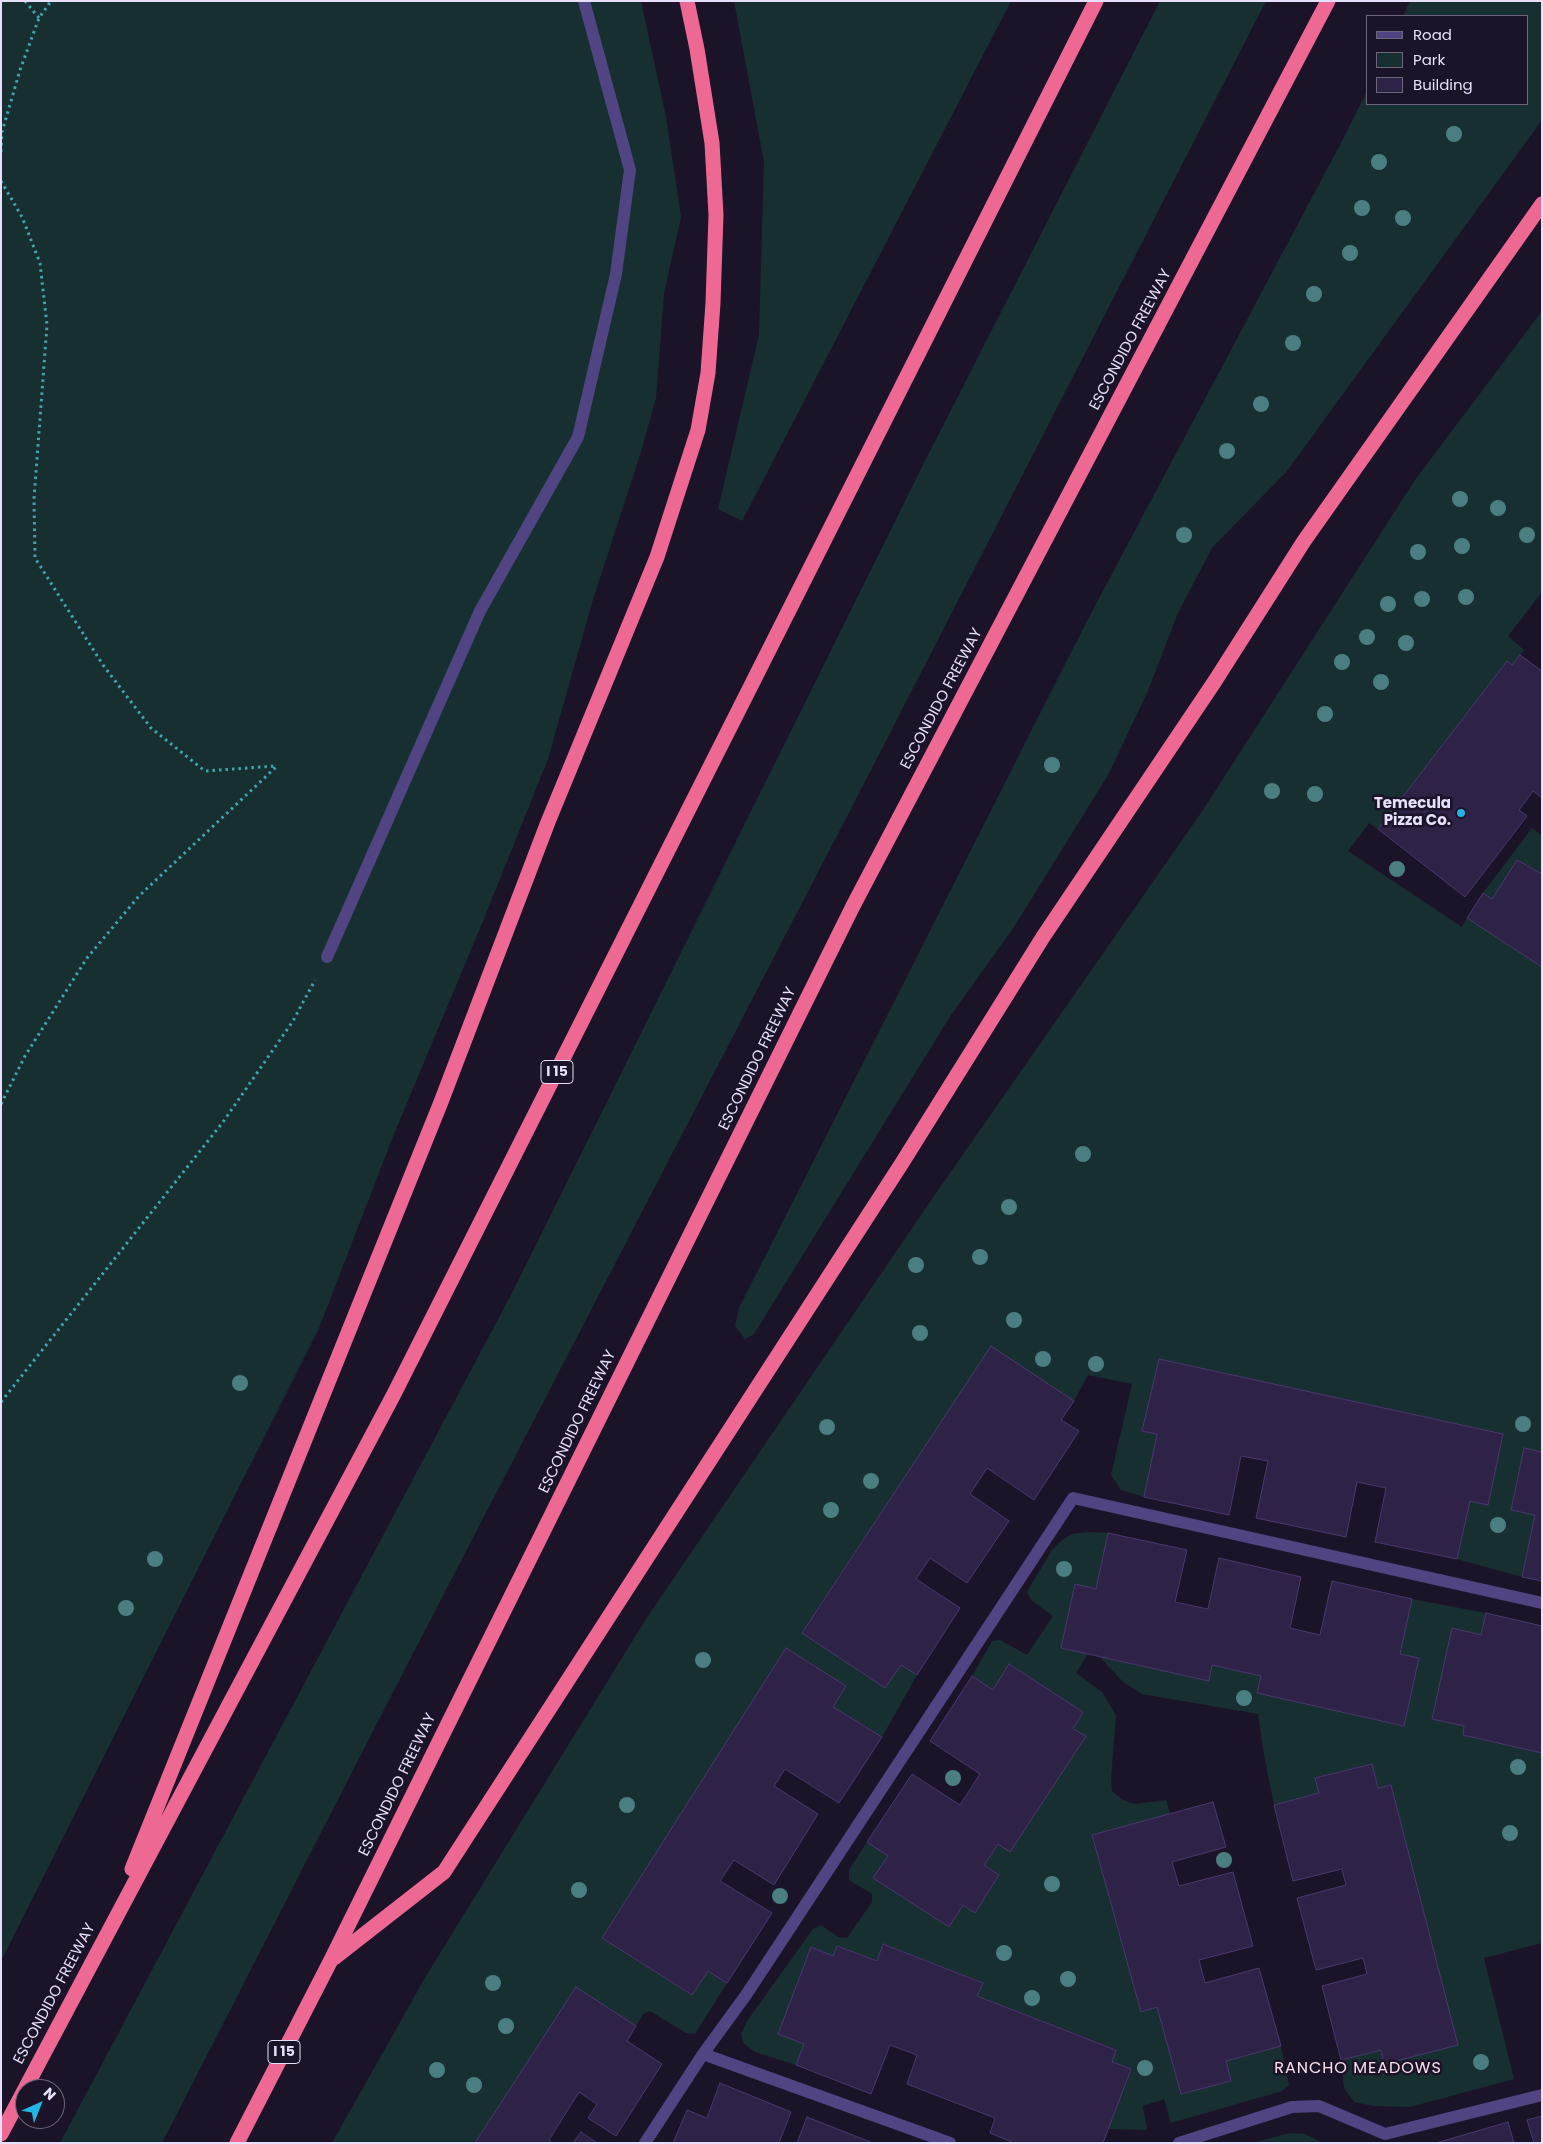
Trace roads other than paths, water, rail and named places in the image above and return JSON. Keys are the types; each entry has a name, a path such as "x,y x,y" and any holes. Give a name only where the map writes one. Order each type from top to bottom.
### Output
{"highway":[{"path":"102,1943 441,1102 552,813 657,556 698,430 708,373 714,303 716,214 712,143 697,49 687,1"},
{"name":"ESCONDIDO FREEWAY","path":"1,2134 394,1394 1096,1"},
{"name":"ESCONDIDO FREEWAY","path":"238,2143 331,1960 853,906 1328,1"},
{"path":"331,1960 444,1872 902,1163 1043,937 1210,689 1304,541 1542,204"}],"lane":[{"path":"326,957 480,611 578,437 616,274 630,170 584,1"},
{"path":"645,2143 746,1995 1073,1498 1542,1603"},
{"path":"704,2054 950,2143"},
{"path":"1178,2143 1292,2107 1319,2106 1385,2134 1542,2095"}],"place":[{"name":"Temecula Pizza Co.","path":"1461,813"}],"district":[{"name":"RANCHO MEADOWS","path":"1358,2069"}]}
